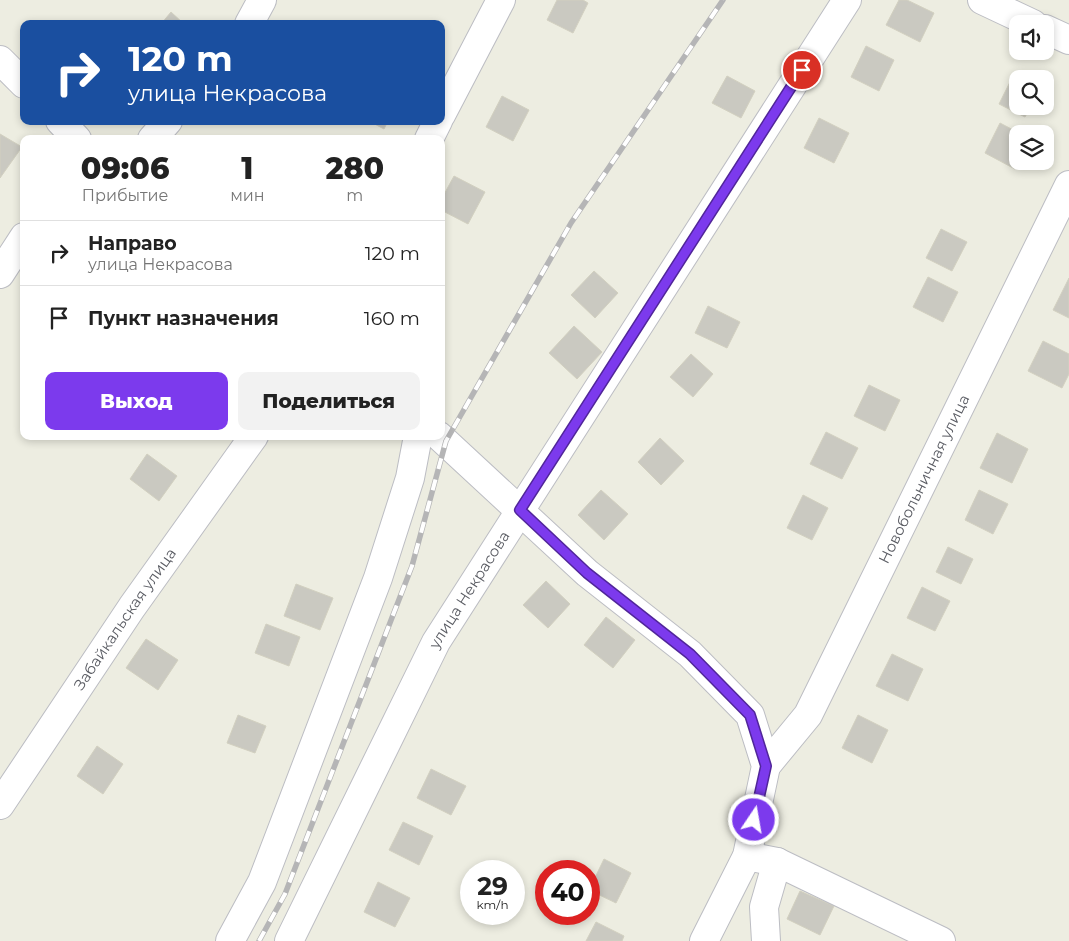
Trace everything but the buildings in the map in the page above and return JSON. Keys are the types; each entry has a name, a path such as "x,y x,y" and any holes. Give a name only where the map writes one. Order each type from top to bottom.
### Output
{"street":[{"path":"251,20 262,0"},
{"path":"445,106 500,0"},
{"path":"982,0 1014,15"},
{"name":"улица Некрасова","path":"289,941 436,642 845,2"},
{"path":"1054,33 1069,40"},
{"path":"0,60 20,80"},
{"path":"64,125 73,135"},
{"path":"156,135 164,125"},
{"name":"Новобольничная улица","path":"766,766 808,715 1069,186"},
{"path":"0,274 20,243"},
{"name":"Забайкальская улица","path":"0,805 132,607 251,440"},
{"path":"230,941 262,882 378,578 410,478 417,440"},
{"path":"443,440 587,573 690,654 750,715 766,766 747,856 704,941"},
{"path":"747,856 777,862 941,941"},
{"path":"766,941 764,907 777,862"}],"railway":[{"path":"259,941 285,894 412,566 446,441 571,223 723,0"}],"route":[{"path":"754,820 766,766 750,715 690,654 587,573 520,510 802,70"}]}
